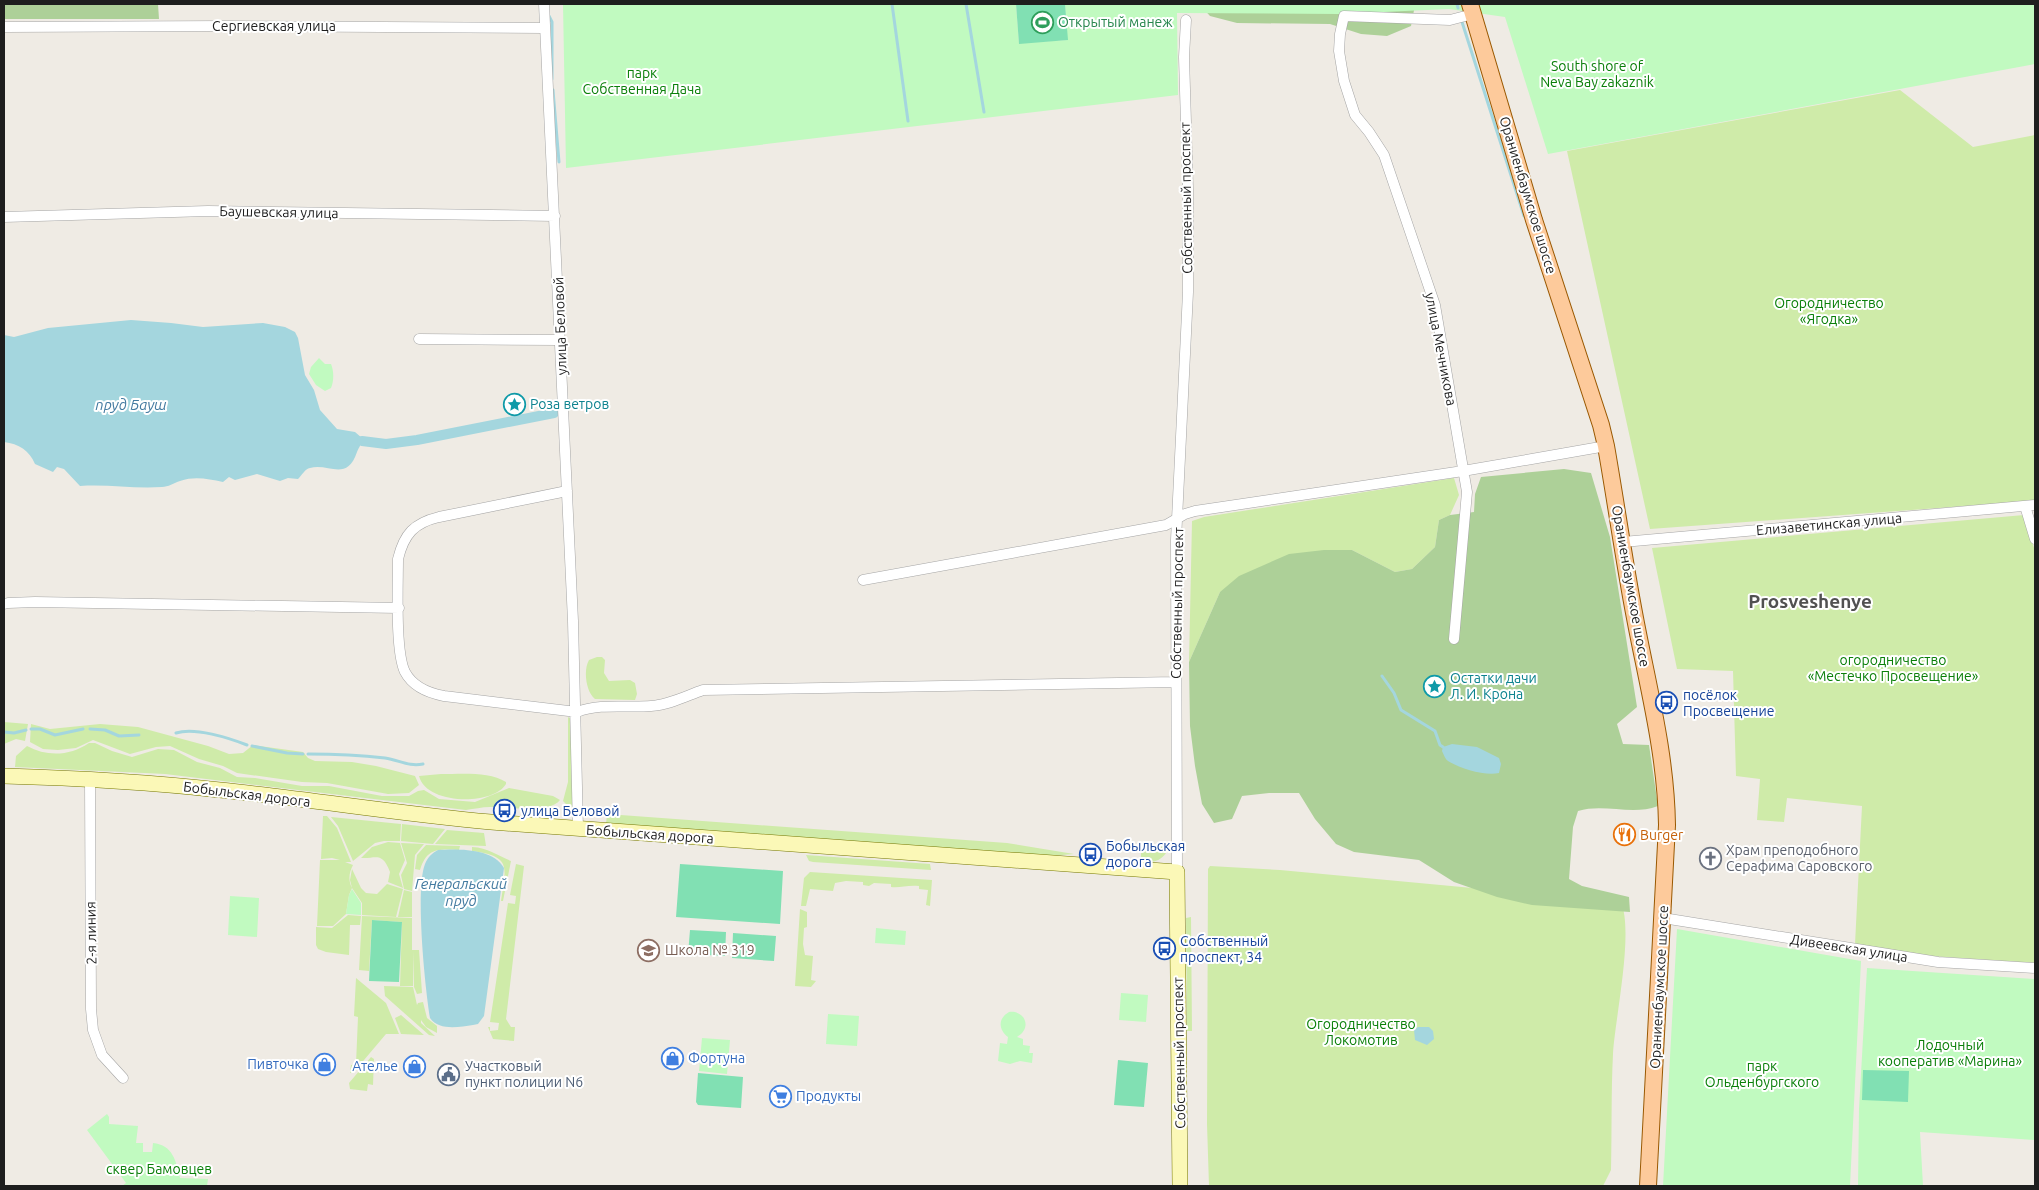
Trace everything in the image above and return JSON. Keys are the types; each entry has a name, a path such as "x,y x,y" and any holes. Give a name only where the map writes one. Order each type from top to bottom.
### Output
{"main road":[{"name":"Ораниенбаумское шоссе","path":"1471,9 1534,220 1606,446 1665,775 1667,825 1648,1186"}],"street":[{"name":"улица Беловой","path":"544,4 561,340 576,712 578,829"},
{"name":"улица Мечникова","path":"1454,639 1466,492 1432,296 1384,155 1369,132 1355,116 1344,81 1340,34 1344,16 1450,20 1471,9"},
{"name":"Собственный проспект","path":"1180,1186 1176,682 1178,518 1188,292 1188,189 1184,57 1186,20"},
{"name":"Сергиевская улица","path":"4,27 544,28"},
{"name":"Баушевская улица","path":"4,217 208,211 555,216"},
{"path":"419,339 561,340"},
{"path":"863,580 1154,528 1166,525 1195,511 1463,471 1606,446"},
{"path":"567,491 424,520 413,528 400,549 398,559 402,663 410,679 426,691 444,696 576,712 588,708 664,704 703,690 1176,682"},
{"path":"2030,505 2035,539"},
{"name":"Елизаветинская улица","path":"1623,542 2030,505"},
{"path":"5,602 399,608"},
{"name":"Бобыльская дорога","path":"4,776 90,779 220,790 421,816 578,829 1177,872"},
{"name":"2-я линия","path":"90,779 91,1009 93,1030 102,1055 123,1078"},
{"name":"Дивеевская улица","path":"1663,918 1938,962 2035,968"}],"green space":[{"path":"4,4 158,4 159,19 4,19"},
{"path":"563,4 1016,4 1019,43 1067,40 1065,4 2035,4 2035,64 1548,154 1505,17 1449,9 1339,14 1177,13 1178,95 566,168"},
{"name":"Открытый манеж","path":"1016,4 1065,4 1068,40 1019,44"},
{"path":"1199,4 1415,5 1411,26 1387,36 1361,34 1330,24 1237,23 1210,16"},
{"name":"Огородничество «Ягодка»","path":"1900,90 1973,147 2035,135 2035,501 1650,529 1567,151"},
{"path":"319,358 325,364 331,364 333,370 331,388 325,391 316,385 309,374 311,367"},
{"path":"1564,469 1591,473 1610,537 1637,707 1617,724 1623,744 1649,745 1658,806 1638,810 1598,808 1578,811 1573,827 1569,879 1582,886 1629,897 1630,912 1532,905 1497,897 1454,882 1419,860 1354,852 1336,844 1315,819 1299,793 1269,793 1242,796 1232,819 1214,823 1202,804 1195,766 1190,726 1189,662 1220,592 1239,576 1289,554 1324,550 1352,550 1395,572 1412,569 1435,547 1439,520 1450,515 1474,512 1475,494 1481,477"},
{"path":"1454,478 1459,495 1450,515 1439,520 1435,547 1412,569 1395,572 1352,550 1220,592 1189,662 1192,521 1204,517"},
{"name":"огородничество «Местечко Просвещение»","path":"2024,515 2035,551 2035,963 1931,956 1855,944 1862,806 1787,798 1784,822 1757,820 1760,779 1736,776 1733,671 1677,669 1652,548"},
{"path":"602,657 605,660 604,673 609,681 630,680 635,683 637,694 635,700 595,699 592,696 589,691 586,669 589,660"},
{"path":"568,717 571,719 573,807 569,807 563,801 568,782"},
{"path":"4,722 28,724 25,741 16,739 4,744"},
{"path":"31,724 50,729 100,724 138,727 208,746 229,754 243,753 253,745 303,752 308,758 315,761 352,762 415,776 419,785 409,793 388,794 327,783 302,782 237,773 170,746 156,747 130,754 93,740 76,748 43,749 30,742"},
{"path":"89,743 95,743 132,757 158,749 174,750 197,762 220,768 237,777 302,786 329,786 382,796 409,796 424,790 439,799 475,802 509,788 553,796 560,800 554,805 537,809 490,807 466,810 165,774 15,767 16,756 27,746 42,752 58,754 66,753"},
{"path":"441,774 491,776 499,778 506,782 506,784 499,791 488,796 475,799 460,799 434,793 424,786 419,776"},
{"path":"607,814 1007,843 1074,854 1051,856 606,824"},
{"path":"323,816 327,816 337,828 351,862 345,862 353,865 349,876 352,888 346,914 333,926 317,926 320,860 340,860 332,858 321,859"},
{"path":"331,817 401,824 400,841 375,843 353,861 338,826"},
{"path":"402,824 445,829 433,844 401,841"},
{"path":"447,830 484,833 486,846 435,844"},
{"path":"388,842 400,843 405,860 399,874 403,888 388,882 390,872 384,861 375,857 361,858 372,847"},
{"path":"401,843 424,844 415,855 412,891 404,889 401,875 407,863"},
{"path":"426,845 460,846 459,850 445,849 430,853 420,870 415,869 417,855"},
{"path":"1169,845 1165,854 1159,860 1141,863 1141,851"},
{"path":"472,847 488,850 511,861 503,901 501,901 505,872 503,865 494,856 472,851"},
{"path":"806,855 930,864 931,870 813,862 809,861"},
{"path":"516,864 524,866 506,1019 511,1027 515,1027 514,1041 493,1039 488,1027 490,1027 490,1031 498,1030 499,1023 490,1022 508,903 515,904 516,896 510,895"},
{"path":"680,864 783,871 780,924 676,917"},
{"name":"Огородничество Локомотив","path":"1210,866 1280,870 1621,902 1626,934 1625,954 1614,1038 1611,1170 1603,1186 1209,1186 1207,1124 1208,869"},
{"path":"352,869 361,888 366,893 377,894 387,884 403,889 396,917 362,915 362,903 352,888 350,880"},
{"path":"810,872 932,880 930,906 926,905 928,890 919,889 919,886 891,887 891,884 874,883 869,886 863,885 863,882 846,881 835,883 833,891 810,889 806,906 801,906 804,878"},
{"path":"352,889 361,903 361,915 346,914 349,895"},
{"path":"404,890 412,892 412,917 398,917"},
{"path":"230,896 259,898 257,937 228,935"},
{"path":"800,909 807,912 807,927 804,928 803,944 805,955 813,956 811,980 816,981 811,987 795,986"},
{"path":"348,915 361,916 360,925 350,925 349,955 318,949 316,945 316,927 332,928"},
{"path":"362,916 412,918 412,950 419,950 422,993 417,994 414,987 413,951 413,986 400,986 402,922 372,920 369,971 359,970"},
{"path":"1191,917 1192,1031 1187,1031 1186,918"},
{"path":"372,920 402,922 399,982 369,981"},
{"path":"876,928 906,931 905,945 875,943"},
{"name":"парк Ольденбургского","path":"1677,929 1861,961 1850,1186 1663,1186"},
{"path":"690,930 726,932 725,956 688,954"},
{"path":"733,933 776,936 774,961 732,958"},
{"name":"Лодочный кооператив «Марина»","path":"1867,968 2035,979 2035,1140 1920,1132 1923,1186 1858,1186 1859,1109"},
{"path":"356,978 386,1003 399,1034 386,1034 353,1073 350,1073 351,1065 356,1064 358,1017 354,1016"},
{"path":"384,986 413,987 417,1005 423,1002 427,1018 437,1026 437,1033 426,1027 421,1020 421,1023 435,1036 429,1035 385,996"},
{"path":"1121,993 1148,995 1146,1022 1119,1020"},
{"path":"1009,1012 1020,1014 1025,1021 1026,1025 1022,1034 1017,1037 1023,1039 1023,1045 1030,1046 1029,1053 1033,1053 1032,1063 1020,1061 1010,1064 998,1061 1000,1043 1007,1044 1008,1037 1001,1028 1001,1021"},
{"path":"828,1014 859,1016 857,1046 826,1044"},
{"path":"401,1015 424,1035 401,1034 395,1018"},
{"path":"702,1038 730,1040 727,1074 699,1071"},
{"path":"371,1057 374,1059 373,1085 368,1084 367,1091 350,1089 349,1083"},
{"path":"1118,1060 1148,1063 1144,1107 1114,1105"},
{"path":"1863,1070 1909,1071 1908,1102 1862,1100"},
{"path":"698,1073 743,1077 741,1108 698,1105 696,1102"},
{"name":"сквер Бамовцев","path":"107,1114 109,1124 138,1126 136,1143 143,1143 143,1152 152,1152 153,1143 160,1144 169,1150 175,1160 180,1178 208,1179 207,1186 122,1186 126,1183 87,1130"}],"water":[{"name":"пруд Бауш","path":"131,320 203,327 263,323 285,327 295,332 298,338 305,375 314,390 320,410 337,429 355,432 362,438 353,461 343,469 310,468 298,479 288,478 280,481 257,474 235,480 229,477 223,482 196,478 162,487 80,486 64,469 57,467 53,472 35,464 23,448 4,442 4,335 14,337 48,328"},
{"path":"1452,744 1477,747 1499,758 1501,764 1499,773 1487,774 1473,771 1448,761 1442,751 1443,747"},
{"name":"Генеральский пруд","path":"438,850 465,850 484,853 499,861 504,868 484,1016 478,1024 456,1027 444,1026 439,1025 430,1018 424,963 421,894 425,864 427,859"},
{"path":"1418,1027 1429,1027 1433,1031 1434,1039 1427,1045 1415,1040 1414,1030"}],"waterway":[{"path":"892,4 908,121"},
{"path":"966,4 984,112"},
{"path":"1457,4 1458,8"},
{"path":"549,16 552,22 552,79"},
{"path":"1462,22 1524,216"},
{"path":"553,90 559,162"},
{"path":"362,441 386,444 417,440 554,413"},
{"path":"1382,676 1394,693 1401,710 1435,731 1440,745 1443,747"},
{"path":"31,729 40,729 55,735 83,729"},
{"path":"90,729 105,730 119,736 139,735"},
{"path":"4,732 14,733 26,730"},
{"path":"176,733 202,732 247,745"},
{"path":"252,746 303,754"},
{"path":"308,754 366,756 385,758 413,765 423,764"}],"place":[{"name":"Открытый манеж","path":"1042,22"},
{"name":"Роза ветров","path":"514,404"},
{"name":"Остатки дачи Л. И. Крона","path":"1434,686"},
{"name":"посёлок Просвещение","path":"1667,703"},
{"name":"улица Беловой","path":"505,811"},
{"name":"Burger","path":"1624,835"},
{"name":"Бобыльская дорога","path":"1090,854"},
{"name":"Храм преподобного Серафима Саровского","path":"1710,858"},
{"name":"Собственный проспект, 34","path":"1164,949"},
{"name":"Школа № 319","path":"649,950"},
{"name":"Фортуна","path":"672,1058"},
{"name":"Пивточка","path":"325,1064"},
{"name":"Ателье","path":"414,1066"},
{"name":"Участковый пункт полиции N6","path":"449,1074"},
{"name":"Продукты","path":"780,1096"}],"district":[{"name":"Prosveshenye","path":"1810,601"}],"park label":[{"name":"South shore of Neva Bay zakaznik","path":"1597,74"},
{"name":"парк Собственная Дача","path":"642,82"}]}
